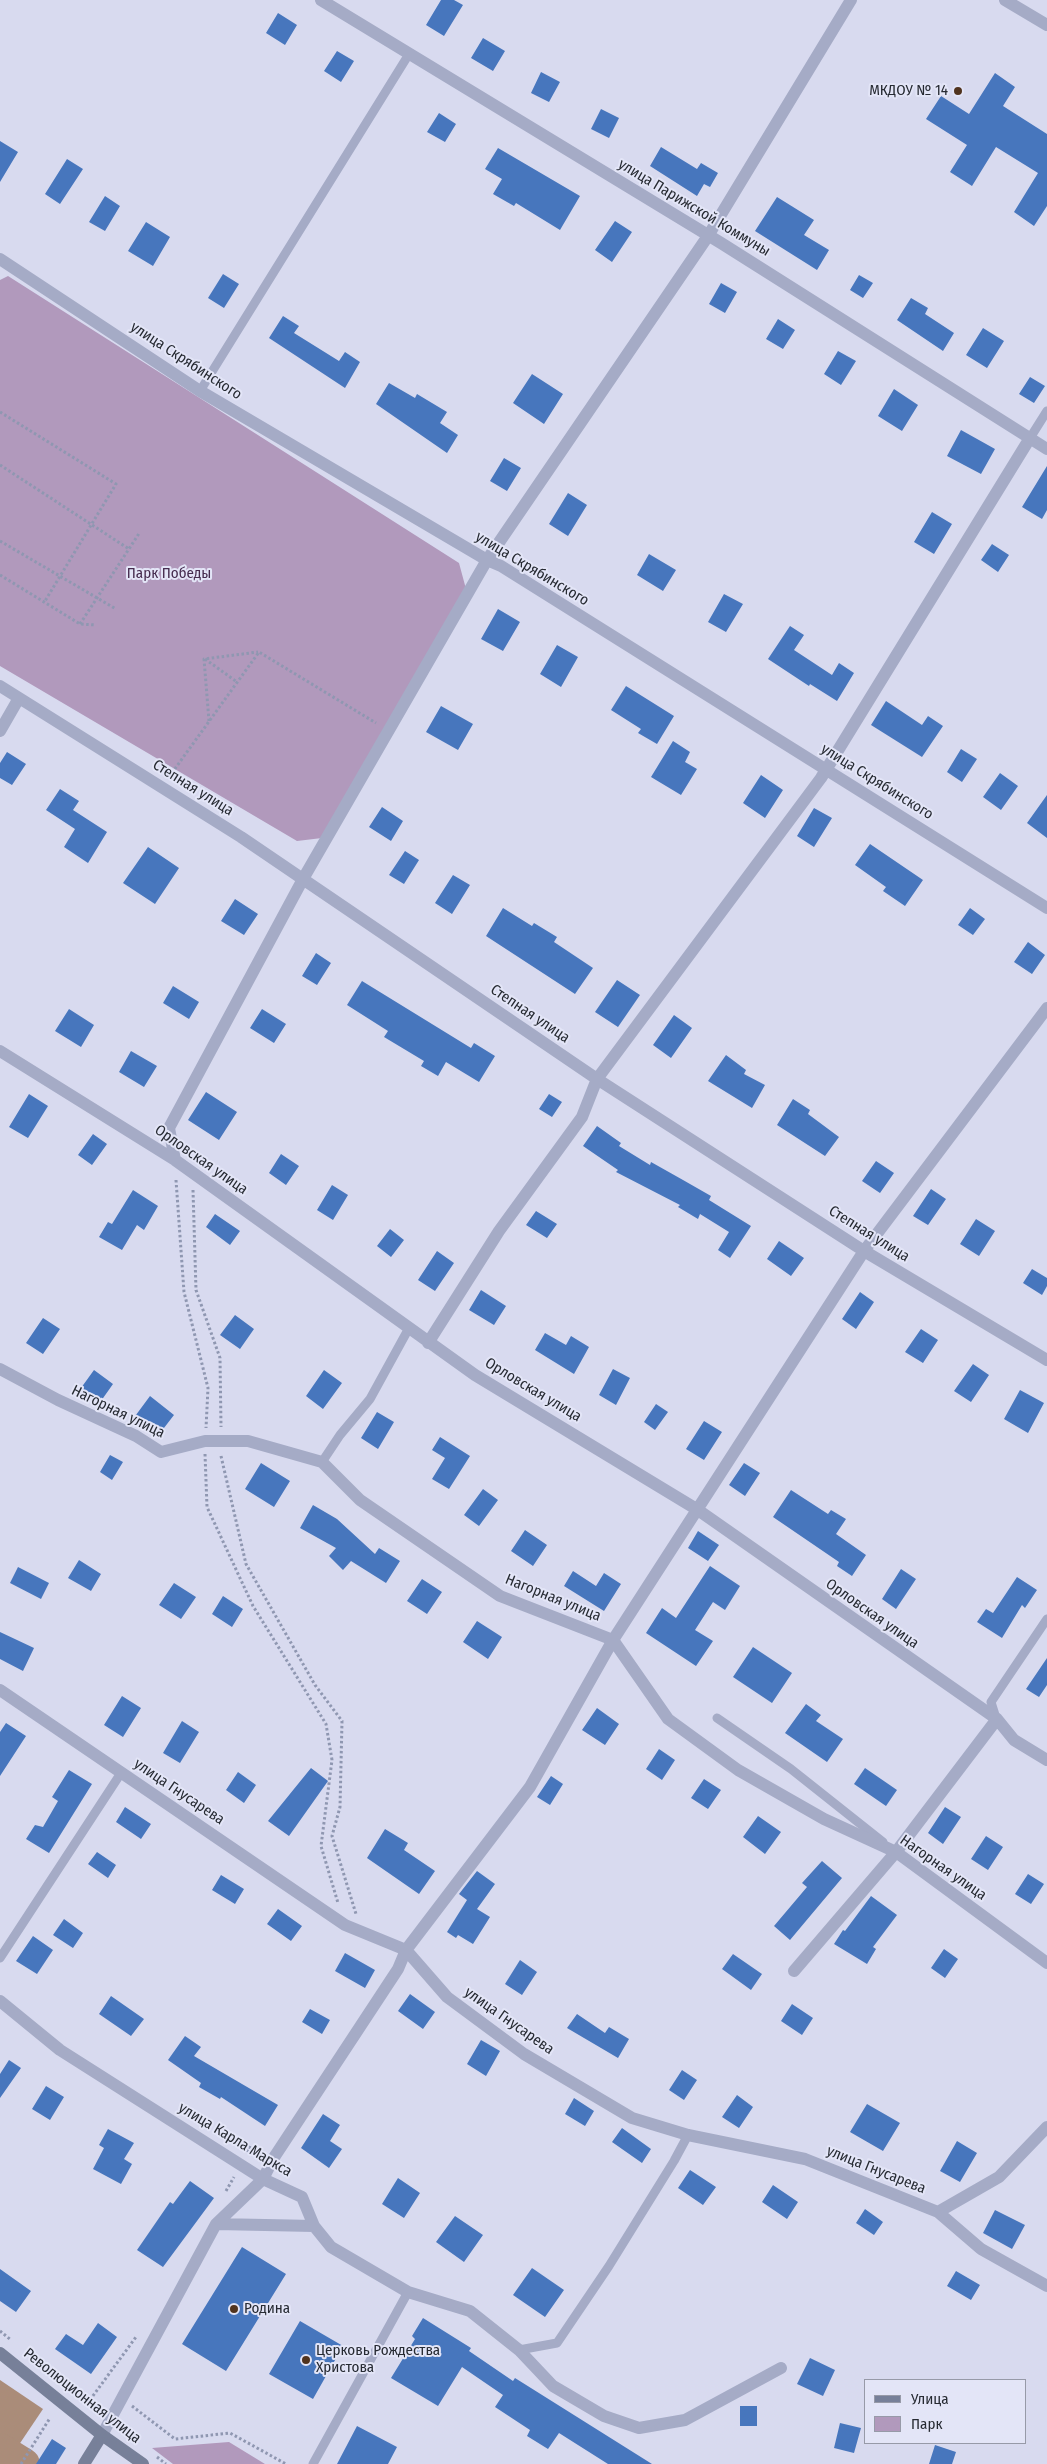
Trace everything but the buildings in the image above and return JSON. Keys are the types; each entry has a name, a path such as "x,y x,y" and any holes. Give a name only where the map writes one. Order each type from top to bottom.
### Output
{"main road":[{"name":"Революционная улица","path":"0,2353 102,2435 144,2464"},
{"path":"84,2464 102,2435"}],"street":[{"name":"улица Парижской Коммуны","path":"321,0 708,236 1047,448"},
{"path":"175,1160 169,1128 304,879 487,560 708,236 851,0"},
{"path":"1005,0 1047,26"},
{"name":"улица Скрябинского","path":"0,259 200,391 487,560 501,566 1047,908"},
{"path":"428,1343 499,1231 582,1117 597,1079 825,770 1030,438"},
{"name":"Степная улица","path":"0,686 304,879 597,1079 864,1251 1047,1360"},
{"path":"0,730 19,698"},
{"path":"102,2435 216,2224 263,2179 273,2160 398,1970 406,1950 530,1787 613,1640 864,1251 1047,1008"},
{"name":"Орловская улица","path":"0,1051 175,1160 428,1343 476,1375 698,1510 997,1719 1014,1740 1047,1760"},
{"name":"Нагорная улица","path":"0,1369 58,1400 136,1436 161,1452 205,1441 248,1441 322,1462 360,1500 500,1596 613,1640 668,1719 738,1770 824,1819 896,1852 1047,1963"},
{"name":"улица Гнусарева","path":"0,1690 345,1925 406,1950 447,1997 524,2054 632,2118 688,2134 806,2160 938,2212 981,2249 1047,2286"},
{"path":"794,1971 896,1852 997,1719"},
{"name":"улица Карла Маркса","path":"0,2002 60,2050 263,2179 302,2197 314,2226 331,2247 408,2292 470,2311 519,2350 553,2386 604,2416 639,2428 685,2420 782,2368"},
{"path":"938,2212 999,2177 1047,2127"},
{"path":"216,2224 314,2226"}],"lane":[{"path":"200,391 409,54"},
{"path":"1030,438 1047,411"},
{"path":"322,1462 340,1435 370,1399 409,1328"},
{"path":"997,1719 991,1702 1047,1619"},
{"path":"717,1718 791,1768 896,1852"},
{"path":"0,1958 121,1773"},
{"path":"519,2350 557,2343 609,2266 674,2161 688,2134"},
{"path":"313,2464 408,2292"}],"path":[{"path":"0,412 116,484 45,602"},
{"path":"0,465 129,549"},
{"path":"80,624 140,532"},
{"path":"0,541 116,609"},
{"path":"0,575 80,624 96,625"},
{"path":"162,788 259,652"},
{"path":"204,659 259,652 390,731"},
{"path":"204,659 237,682"},
{"path":"204,659 209,722"},
{"path":"175,1160 184,1292 208,1388 205,1441 206,1508 254,1606 326,1724 332,1760 321,1846 345,1925"},
{"path":"193,1173 196,1290 220,1358 221,1460 246,1564 315,1685 342,1720 340,1807 332,1836 362,1932"},
{"path":"245,2155 250,2147 273,2160"},
{"path":"224,2196 237,2172"},
{"path":"85,2406 137,2336"},
{"path":"122,2398 175,2439 230,2433 286,2464"},
{"path":"21,2464 50,2418"}],"green space":[{"name":"Парк Победы","path":"8,276 459,563 466,589 322,838 297,841 0,666 0,280"},
{"path":"229,2442 265,2464 173,2464 152,2448"}],"shaded area":[{"path":"0,2380 43,2409 6,2464 0,2464"}],"waterway":[{"path":"0,2449 24,2464"}],"place":[{"name":"МКДОУ № 14","path":"958,91"},
{"name":"Родина","path":"234,2309"},
{"name":"Церковь Рождества Христова","path":"306,2360"}]}
